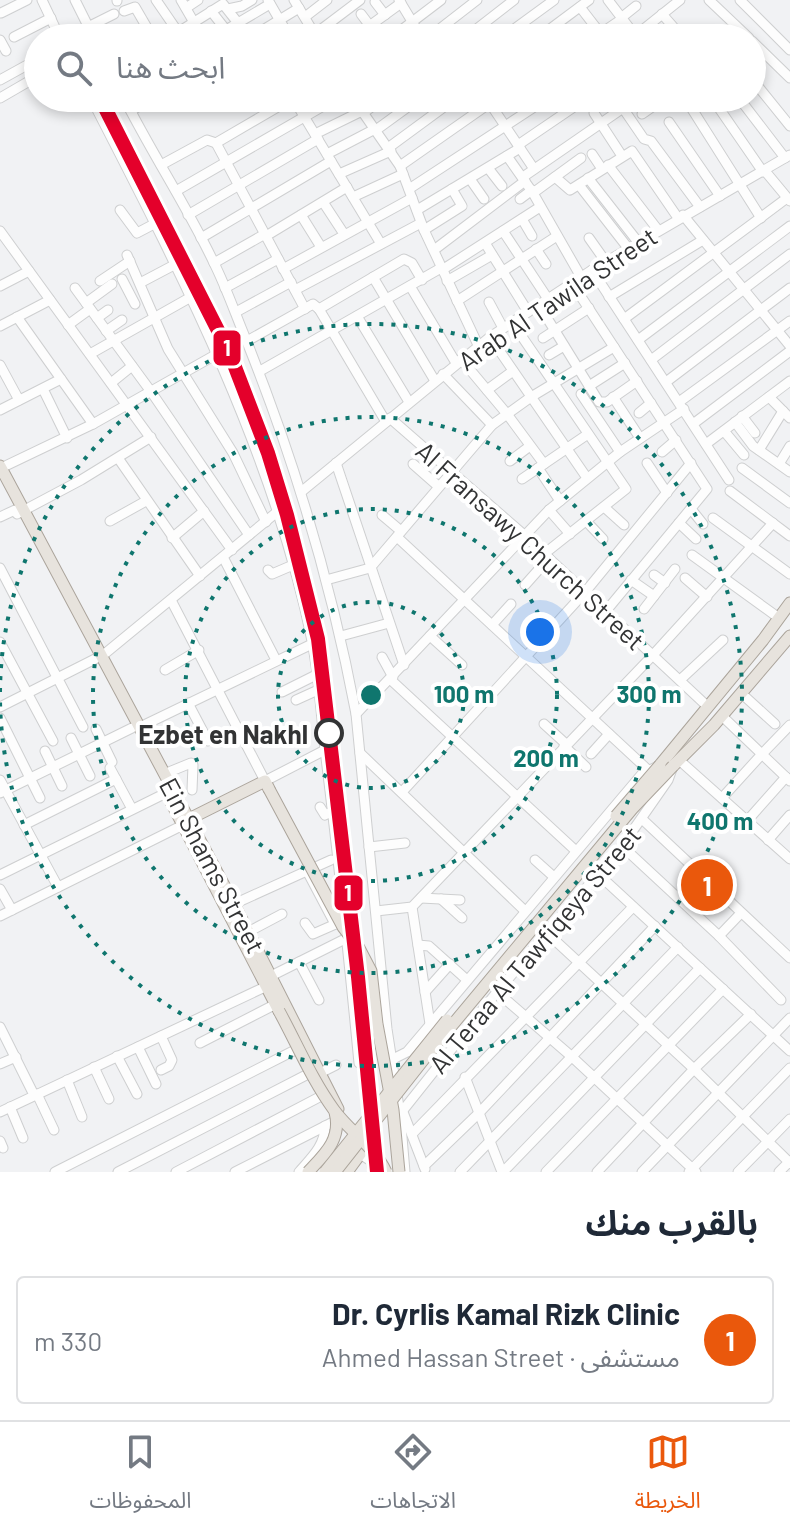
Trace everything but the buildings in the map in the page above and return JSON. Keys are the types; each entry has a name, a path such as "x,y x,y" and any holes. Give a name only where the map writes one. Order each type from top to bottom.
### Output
{"main road":[{"name":"Ein Shams Street","path":"0,467 19,512"},
{"name":"Ein Shams Street","path":"0,482 99,658 166,793 234,904 278,1007 340,1114 362,1133 366,1143 360,1154"},
{"path":"325,1172 410,1064 660,765 790,603"},
{"name":"Al Teraa Al Tawfiqeya Street","path":"676,763 722,716 790,636"},
{"path":"763,640 777,651"},
{"name":"Ein Shams Street","path":"136,728 164,774 186,822 305,1045 316,1073"},
{"path":"335,1172 424,1059 632,809 676,763"},
{"path":"186,822 267,785 343,927 371,971 402,1172"},
{"path":"316,1073 340,1114 375,1153 386,1172"},
{"path":"308,1172 333,1142 340,1114"},
{"path":"347,1172 360,1154"}],"street":[{"path":"1,13 27,0"},
{"path":"42,0 54,24"},
{"path":"75,0 87,24"},
{"path":"137,10 154,0 172,24"},
{"path":"193,22 184,4 198,0"},
{"path":"190,24 211,11 242,6 252,0"},
{"path":"305,17 327,0"},
{"path":"329,24 360,0"},
{"path":"444,24 477,0"},
{"path":"483,24 514,0"},
{"path":"521,24 554,0"},
{"path":"650,24 680,0"},
{"path":"709,0 734,24"},
{"path":"743,3 756,0"},
{"path":"373,24 400,2 413,23 439,1"},
{"path":"225,7 238,23 269,2 281,24"},
{"path":"375,2 385,15"},
{"path":"614,2 626,24"},
{"path":"557,24 584,3 594,24"},
{"path":"743,3 764,24"},
{"path":"273,24 296,4 309,24"},
{"path":"94,24 133,6 145,24"},
{"path":"614,24 636,6"},
{"path":"211,11 221,24"},
{"path":"361,14 368,24"},
{"path":"662,14 671,24"},
{"path":"39,24 51,18"},
{"path":"766,26 790,50"},
{"path":"14,37 24,32"},
{"path":"0,40 6,51"},
{"path":"766,55 790,78"},
{"path":"0,80 24,67"},
{"path":"1,95 24,83"},
{"path":"766,96 790,126"},
{"path":"98,112 156,223 217,354 277,512 293,565 312,644 334,811 340,922"},
{"path":"132,112 214,263 260,371 301,492 341,636 356,714 391,1060 401,1112 402,1172"},
{"path":"216,143 269,112"},
{"path":"302,112 381,244"},
{"path":"176,191 313,112"},
{"path":"188,215 363,112 401,170 423,227 478,345"},
{"path":"201,238 401,112"},
{"path":"339,174 389,150 438,112"},
{"path":"353,197 401,170 476,112"},
{"path":"496,112 534,169"},
{"path":"283,269 410,194 526,112"},
{"path":"417,210 507,156 567,112"},
{"path":"434,250 534,169 617,112"},
{"path":"626,112 700,207"},
{"path":"694,112 761,218"},
{"path":"624,319 789,200 722,112"},
{"path":"751,112 789,156"},
{"path":"594,113 714,253 790,348 693,424"},
{"path":"669,122 720,196"},
{"path":"161,165 207,140 216,143 305,309"},
{"path":"592,154 658,230"},
{"path":"555,177 569,190 627,154"},
{"path":"507,156 557,236 589,308 707,487 606,611"},
{"name":"Arab Al Tawila Street","path":"301,492 478,345 628,248 789,156"},
{"path":"520,199 581,158"},
{"path":"488,168 502,186"},
{"path":"588,178 638,242"},
{"path":"470,179 484,199"},
{"path":"579,185 628,248"},
{"path":"214,263 347,187"},
{"path":"236,312 423,227 462,206 452,189"},
{"path":"323,202 344,234"},
{"path":"260,371 442,269 540,207"},
{"path":"120,210 137,233 156,223"},
{"path":"301,215 321,247"},
{"path":"522,219 532,236"},
{"path":"638,340 790,226"},
{"path":"503,231 548,299"},
{"path":"457,301 557,236"},
{"path":"2,238 232,550"},
{"path":"589,238 606,262"},
{"path":"609,297 703,240"},
{"path":"485,243 528,312"},
{"path":"536,249 546,264"},
{"path":"651,360 790,254"},
{"path":"447,281 492,255"},
{"path":"100,281 128,258 162,336 164,352 183,375 233,453 266,522"},
{"path":"225,288 278,259"},
{"path":"247,341 314,304 319,309 404,259 412,263 422,280"},
{"path":"96,317 120,283 139,281 176,264"},
{"path":"592,270 729,480"},
{"path":"0,286 29,271"},
{"path":"373,277 439,377 492,425"},
{"path":"120,283 135,304"},
{"path":"410,286 459,361 487,390 530,446 560,501"},
{"path":"75,288 152,393 249,535"},
{"path":"666,382 790,288"},
{"path":"90,354 191,297"},
{"path":"0,326 50,300"},
{"path":"489,302 554,383 626,489 570,534 547,556 525,585"},
{"path":"539,305 599,402 609,400 637,381"},
{"path":"543,338 589,308"},
{"name":"Al Fransawy Church Street","path":"319,309 388,420 524,535 707,706"},
{"path":"68,325 109,313"},
{"path":"357,316 409,402"},
{"path":"17,317 93,424"},
{"path":"96,317 122,320"},
{"path":"356,714 549,510 790,321"},
{"path":"152,342 162,336"},
{"path":"490,337 587,478"},
{"path":"549,355 564,346"},
{"path":"326,580 370,568 492,425 531,397 614,347"},
{"path":"0,467 67,438 217,354"},
{"path":"620,452 578,395 625,363"},
{"path":"0,365 19,400"},
{"path":"111,383 132,366"},
{"path":"487,390 513,371"},
{"path":"0,410 61,379"},
{"path":"706,444 789,383"},
{"path":"43,389 67,438"},
{"path":"759,450 786,415 769,397"},
{"path":"609,400 640,438"},
{"path":"639,413 651,403"},
{"path":"739,419 755,433"},
{"path":"739,419 759,450 790,472"},
{"path":"724,431 744,455"},
{"path":"522,479 588,434"},
{"path":"0,517 19,512 151,437"},
{"path":"662,452 676,440"},
{"path":"506,450 512,460 530,446"},
{"path":"779,464 790,446"},
{"path":"118,458 200,576"},
{"path":"336,463 404,665"},
{"path":"647,463 667,493"},
{"path":"402,792 586,591 691,463"},
{"path":"413,464 438,486"},
{"path":"742,468 790,503"},
{"path":"730,491 790,536"},
{"path":"110,521 146,501"},
{"path":"604,507 624,525"},
{"path":"691,509 790,574"},
{"path":"549,510 570,534"},
{"path":"172,538 183,524 204,511"},
{"path":"0,707 99,658 277,512"},
{"path":"382,515 464,600 647,769 660,765"},
{"path":"586,521 603,539"},
{"path":"679,523 696,539"},
{"path":"376,911 412,907 725,579 773,523"},
{"path":"692,555 779,618"},
{"path":"223,557 276,660"},
{"path":"268,570 272,574 293,565"},
{"path":"0,568 83,727"},
{"path":"644,609 675,569"},
{"path":"654,575 665,583"},
{"path":"685,578 707,597"},
{"path":"631,580 654,596"},
{"path":"171,600 267,785 325,750"},
{"path":"492,625 511,604"},
{"path":"341,636 389,623"},
{"path":"430,636 462,665"},
{"path":"680,680 723,640"},
{"path":"0,642 53,741"},
{"path":"3,791 312,644"},
{"path":"165,670 199,650"},
{"path":"382,657 392,678 576,851"},
{"path":"282,692 316,675"},
{"path":"296,700 318,690"},
{"path":"741,693 775,724"},
{"path":"188,703 208,741"},
{"path":"722,716 788,779 747,821"},
{"path":"0,718 40,798"},
{"path":"544,724 586,767"},
{"path":"96,729 132,809"},
{"path":"722,798 788,730"},
{"path":"591,754 609,734"},
{"path":"71,738 90,776"},
{"path":"45,751 62,786"},
{"path":"360,753 525,911"},
{"path":"164,774 191,763 192,790"},
{"path":"676,763 722,798 790,859"},
{"name":"Al Teraa Al Tawfiqeya Street","path":"401,1112 497,992 622,846 668,780 676,763"},
{"name":"Al Teraa Al Tawfiqeya Street","path":"391,1060 407,1052 647,769"},
{"path":"24,825 116,779"},
{"path":"0,780 3,791 58,887"},
{"path":"0,875 166,793"},
{"path":"320,807 325,815 334,811"},
{"path":"768,840 790,815"},
{"path":"642,819 790,958"},
{"path":"0,916 186,822"},
{"path":"369,847 405,843"},
{"path":"622,846 719,936 781,1000"},
{"path":"234,904 331,860"},
{"path":"535,860 554,877"},
{"path":"307,871 347,938 359,1063"},
{"path":"598,874 790,1051"},
{"path":"0,889 12,910"},
{"path":"421,898 460,900"},
{"path":"441,899 462,918"},
{"path":"412,907 430,1024"},
{"path":"412,1134 633,907"},
{"path":"719,936 741,913"},
{"path":"248,932 282,914"},
{"path":"305,923 313,934 340,922"},
{"path":"401,1112 425,1169 655,926"},
{"path":"547,933 790,1162 779,1172"},
{"path":"23,1138 5,1109 161,1036 347,938"},
{"path":"418,945 429,946 467,980"},
{"path":"460,1172 678,947"},
{"path":"299,962 319,1000"},
{"path":"425,992 450,964"},
{"path":"465,1077 502,1172 700,968"},
{"path":"546,1172 723,989"},
{"path":"497,992 617,1098 692,1171 790,1068"},
{"path":"200,1043 278,1007"},
{"path":"597,1172 694,1069 751,1014"},
{"path":"642,1172 790,1018"},
{"path":"0,1027 54,1130"},
{"path":"161,1036 172,1060 169,1066 161,1070"},
{"path":"55,1172 305,1045"},
{"path":"138,1047 156,1084"},
{"path":"117,1056 137,1094"},
{"path":"0,1064 16,1057"},
{"path":"118,1172 336,1065"},
{"path":"94,1067 109,1099"},
{"path":"67,1080 82,1117"},
{"path":"176,1172 329,1092"},
{"path":"235,1172 325,1126 340,1114"},
{"path":"738,1172 790,1119"},
{"path":"299,1172 319,1149 325,1126"},
{"path":"360,1154 371,1161 373,1172"}],"transit line":[{"name":"1","path":"107,112 230,354 268,453 287,515 318,639 358,977 377,1172"}],"place":[{"name":"Ezbet en Nakhl","path":"329,733"},
{"name":"Dr. Cyrlis Kamal Rizk Clinic","path":"707,885"}]}
